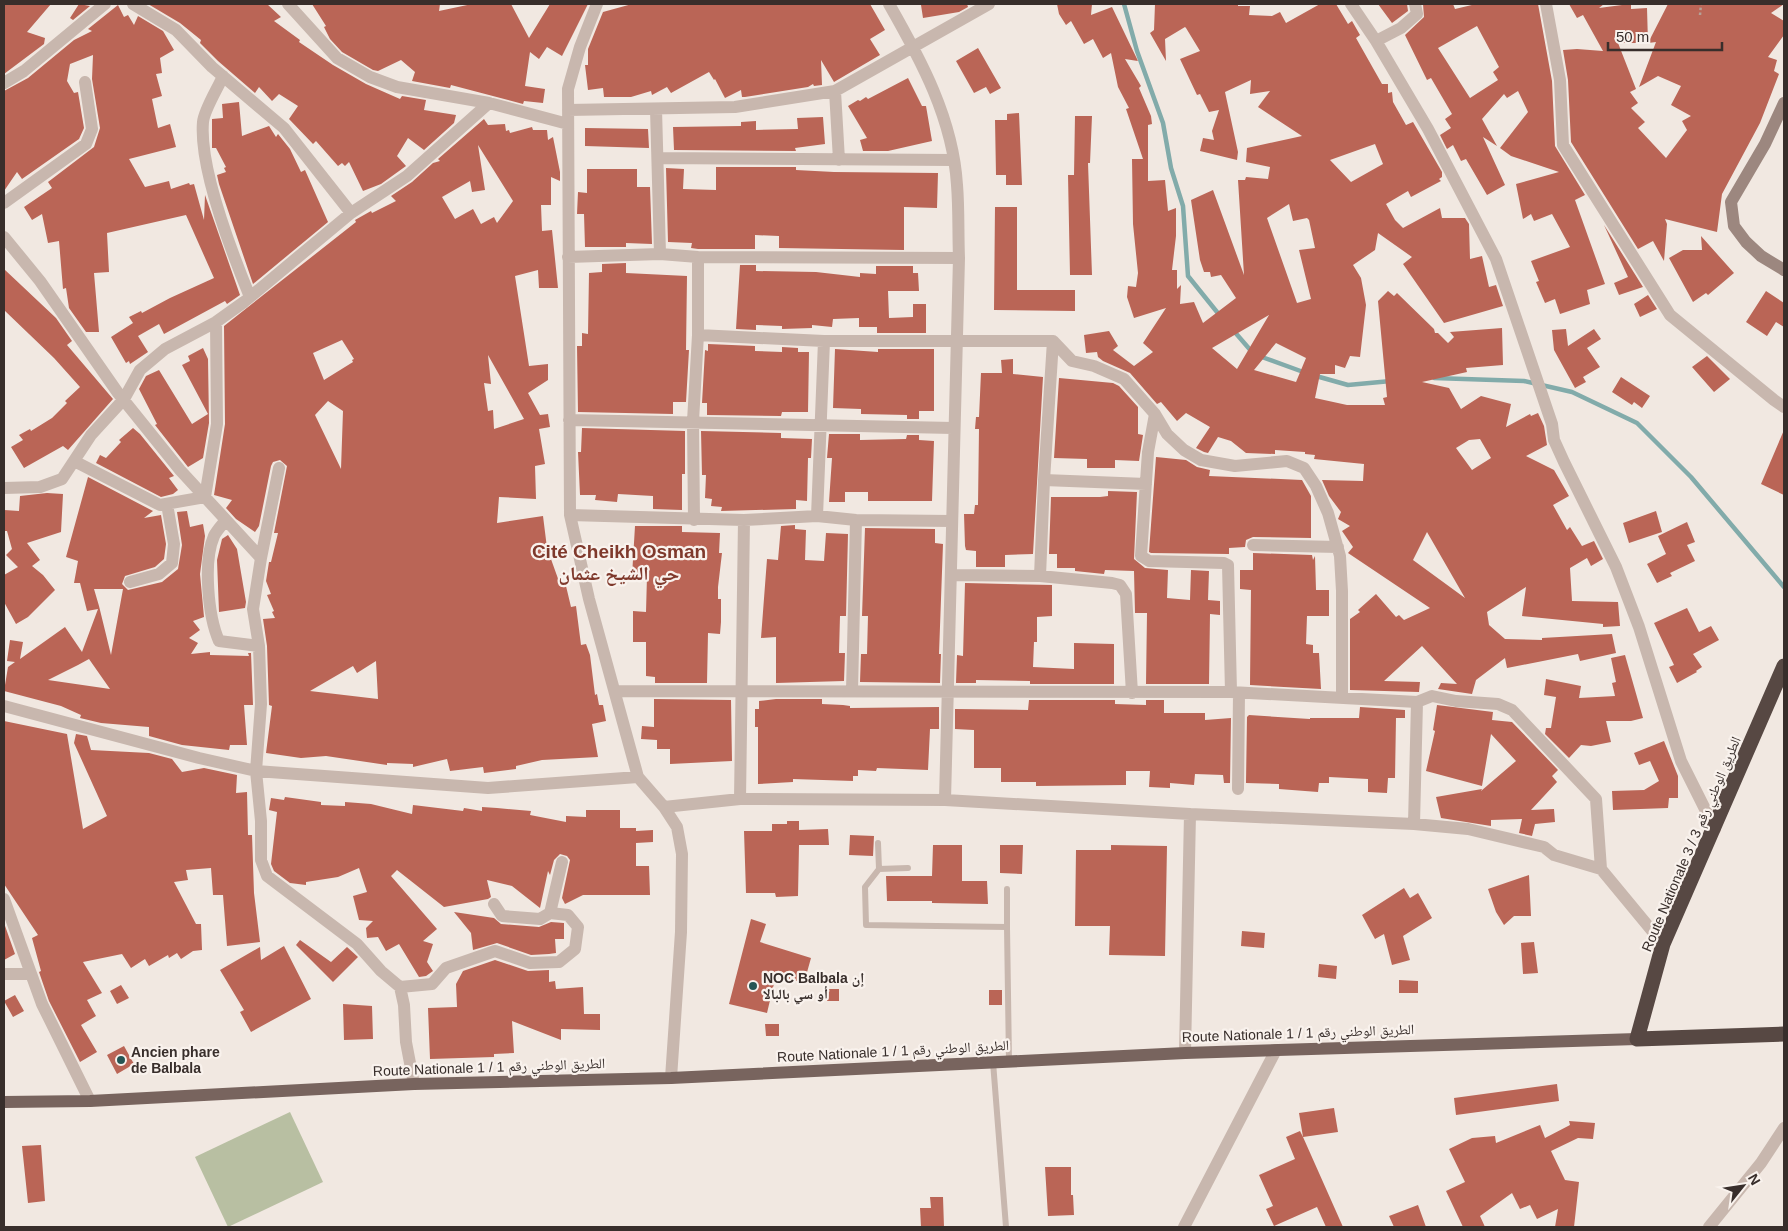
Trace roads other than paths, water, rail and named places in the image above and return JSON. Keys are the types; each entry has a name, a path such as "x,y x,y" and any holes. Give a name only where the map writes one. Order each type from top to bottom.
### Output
{"highway":[{"name":"Route Nationale 3 / الطريق الوطني رقم 3","path":"1637,1039 1663,944 1715,829 1784,666"},
{"name":"Route Nationale 1 / الطريق الوطني رقم 1","path":"1637,1039 1784,1034"}],"main road":[{"name":"Route Nationale 1 / الطريق الوطني رقم 1","path":"4,1102 90,1101 414,1084 671,1078 1185,1053 1637,1039"}],"street":[{"path":"134,4 176,30 223,76 284,128 351,213"},
{"path":"288,4 337,58 370,77 397,87 489,103 568,124"},
{"path":"597,4 580,47 568,89 570,515 589,600 616,691 638,777 664,807 677,827 682,854 681,932 671,1078"},
{"path":"889,4 913,46 933,88 953,160 957,184 959,258 955,340 952,575 945,800"},
{"path":"568,110 735,107 835,91 988,4"},
{"path":"1352,4 1432,136 1496,259 1552,424 1554,440 1588,507 1596,530 1616,567 1642,636 1681,761 1715,829"},
{"path":"1376,41 1401,28 1417,14 1415,4"},
{"path":"1546,4 1560,80 1563,145 1670,315 1774,400 1784,406"},
{"path":"4,83 24,71 100,5"},
{"path":"223,76 202,121 206,160 217,204 250,296"},
{"path":"4,203 86,144 92,129 85,82"},
{"path":"835,91 839,160"},
{"path":"4,488 40,487 62,479 91,435 124,399 140,370 165,349 216,322 351,213 408,176 489,103"},
{"path":"1784,103 1764,144 1731,202 1734,226 1746,242 1761,256 1784,270"},
{"path":"656,109 659,158 660,254"},
{"path":"659,158 953,160"},
{"path":"4,237 40,281 89,355 124,399 205,498 261,558"},
{"path":"568,257 660,254 698,257 959,258"},
{"path":"694,520 693,422 698,335 698,257"},
{"path":"205,498 218,424 216,322"},
{"path":"698,335 824,341 1053,341 1072,361 1094,366 1124,379 1155,414 1166,434 1184,450 1201,460 1235,466 1287,461 1304,468 1316,486 1338,547 1342,591 1342,698"},
{"path":"817,516 824,341"},
{"path":"1040,576 1053,341"},
{"path":"1155,414 1148,452 1141,556 1149,561 1224,563 1228,565 1238,789"},
{"path":"569,420 953,428"},
{"path":"74,461 160,505 205,498"},
{"path":"279,468 261,558 254,609 259,646 261,704 256,771 261,821 261,860 266,876 357,944 400,987 404,1004 406,1042 414,1084"},
{"path":"1044,480 1146,484"},
{"path":"130,582 159,574 172,562 174,544 167,504"},
{"path":"570,515 694,520 744,520 817,516 856,520 952,521"},
{"path":"226,520 215,534 209,556 214,629 219,641 259,646"},
{"path":"740,798 744,520"},
{"path":"852,691 856,520"},
{"path":"1253,545 1338,547"},
{"path":"952,575 1040,576 1120,585 1126,594 1132,693"},
{"path":"616,691 1235,692 1417,702 1432,696 1456,701 1498,704 1512,710 1596,799 1601,869"},
{"path":"1414,824 1417,702"},
{"path":"4,706 199,758 256,771 488,788 638,777"},
{"path":"664,807 740,798 945,800 1414,824 1468,830 1544,847 1554,855 1601,869 1663,944"},
{"path":"1185,1053 1190,814"},
{"path":"550,913 562,862"},
{"path":"4,899 42,1004 90,1101"},
{"path":"400,987 432,984 446,968 495,951 530,964 559,962 576,949 578,927 568,915 550,913 540,919 502,916 494,904"},
{"path":"4,974 31,974"},
{"path":"1184,1227 1276,1050"},
{"path":"1709,1227 1761,1163 1784,1128"}],"lane":[{"path":"878,843 879,869 865,887 866,925 1007,927"},
{"path":"879,869 908,868"},
{"path":"1007,889 1009,1061"},
{"path":"993,1062 1006,1227"}],"waterway":[{"path":"1124,4 1137,51 1163,123 1171,168 1183,206 1188,276 1221,317"},
{"path":"1233,330 1252,352"},
{"path":"1259,356 1306,373"},
{"path":"1316,376 1348,385 1391,381"},
{"path":"1434,378 1524,381 1572,392 1637,423 1691,477 1784,587"}],"place":[{"name":"NOC Balbala إن أو سي بالبالا","path":"753,986"},
{"name":"Ancien phare de Balbala","path":"121,1060"}],"district":[{"name":"Cité Cheikh Osman حي الشيخ عثمان","path":"619,562"}]}
